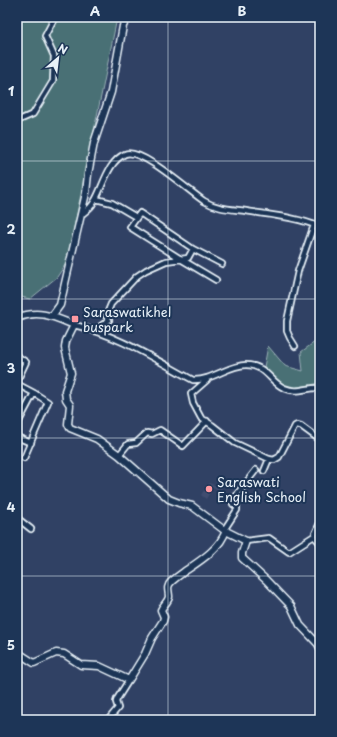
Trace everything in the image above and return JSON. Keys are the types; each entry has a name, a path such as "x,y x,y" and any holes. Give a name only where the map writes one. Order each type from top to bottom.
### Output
{"street":[{"path":"17,121 33,114 53,82 54,56 45,36 55,17"},
{"path":"52,316 60,305 86,192 94,143 111,92 123,26 126,20 131,17"},
{"path":"81,215 88,210 96,200 104,179 117,159 125,154 133,153 165,170 204,201 220,208 275,216 320,227"},
{"path":"96,200 112,203 136,217"},
{"path":"216,280 130,226 140,212 193,249 222,264"},
{"path":"295,346 287,331 287,321 298,271 314,225"},
{"path":"94,330 109,320 106,316 111,304 137,276 166,261 179,258 188,258 193,249"},
{"path":"17,318 29,314 52,316 74,325 94,330 135,348 193,380 201,381 245,365 256,367 267,373 282,387 294,391 320,388"},
{"path":"74,325 66,342 65,348 71,373 65,391 66,399 70,405 68,424 70,428 97,439 169,498 179,503 192,506 225,530 246,541 269,538 289,552 314,536 320,523"},
{"path":"17,356 26,362 17,381"},
{"path":"207,378 207,380 191,394 193,404 197,408 200,417 235,443 269,459 277,459 297,424 320,440"},
{"path":"17,384 48,402 24,458"},
{"path":"17,425 34,393"},
{"path":"119,456 128,444 136,443 147,432 152,434 160,430 183,446 206,421"},
{"path":"17,437 30,443"},
{"path":"264,471 269,459"},
{"path":"108,720 118,708 116,702 117,699 145,654 152,638 164,621 161,610 168,600 168,586 174,579 220,544 225,530 237,510 237,507 233,504 238,493 256,470"},
{"path":"17,518 32,529"},
{"path":"314,536 320,543"},
{"path":"246,541 242,558 266,580 290,606 300,625 320,648"},
{"path":"17,652 34,663 56,653 64,654 81,665 99,666 129,680"}],"shaded area":[{"name":"Saraswati English School","path":"220,480 224,483 220,491 213,487 206,499 201,495 209,483 217,486"}],"green space":[{"path":"17,17 126,17 116,23 67,262 57,277 30,299 17,296"},
{"path":"319,339 320,383 294,388 283,385 264,367 268,346 285,366 303,371 301,352"}],"place":[{"name":"Saraswatikhel buspark","path":"75,319"},
{"name":"Saraswati English School","path":"209,489"}]}
